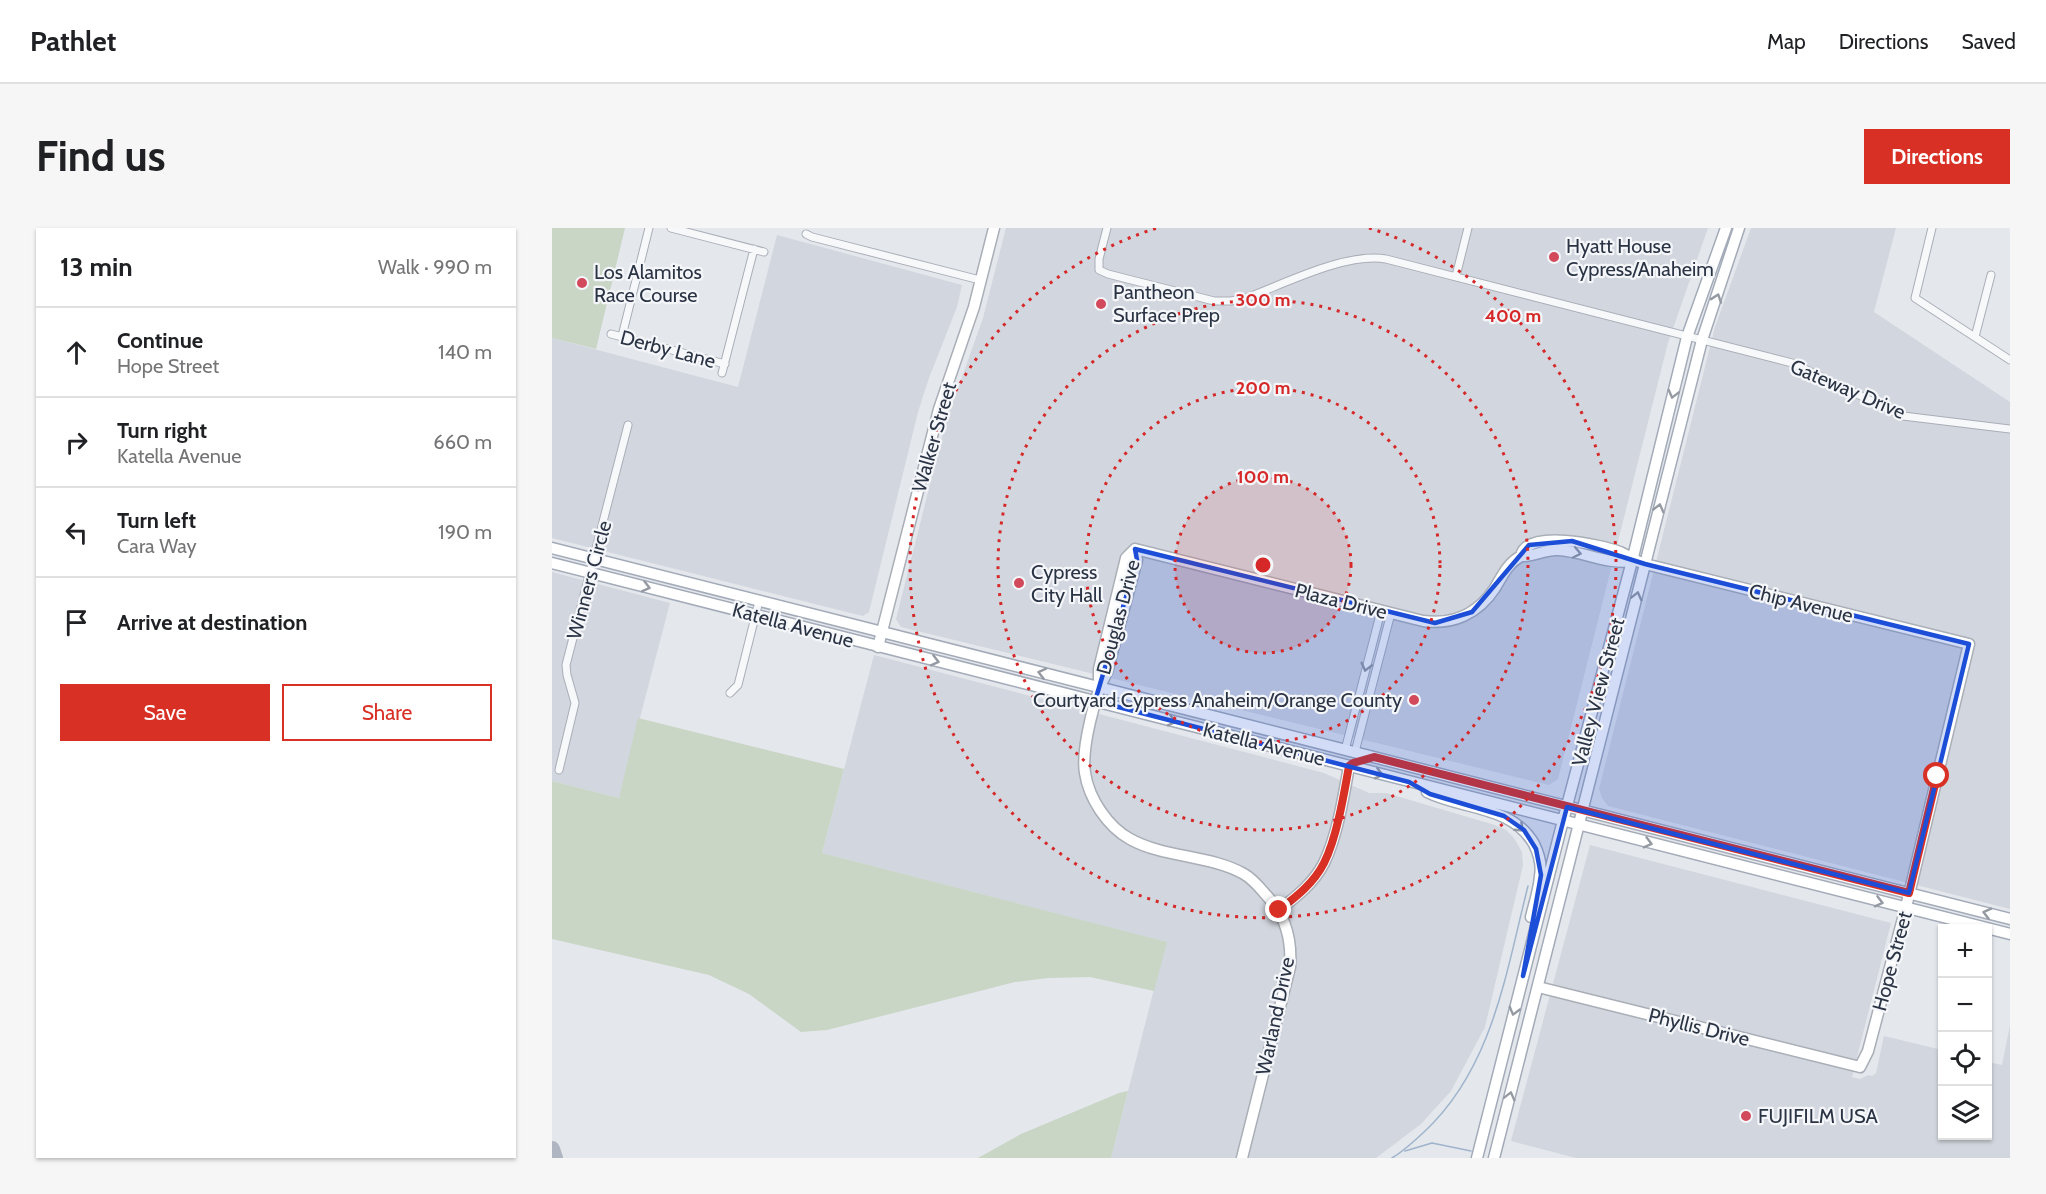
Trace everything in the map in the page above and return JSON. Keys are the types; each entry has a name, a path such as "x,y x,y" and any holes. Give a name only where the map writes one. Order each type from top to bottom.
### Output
{"main road":[{"name":"Walker Street","path":"878,647 939,409 974,307 994,228"},
{"name":"Valley View Street","path":"1477,1158 1632,561 1687,337 1726,228"},
{"name":"Valley View Street","path":"1494,1158 1702,340 1739,228"},
{"name":"Plaza Drive","path":"1135,549 1435,623 1459,618 1484,603 1505,569 1521,556 1522,550 1529,545 1556,539 1572,541 1620,553 1632,561"},
{"name":"Katella Avenue","path":"552,548 2010,919"},
{"name":"Douglas Drive","path":"1095,702 1099,687 1107,672 1137,560 1135,549"},
{"name":"Chip Avenue","path":"1632,561 1969,644"},
{"name":"Katella Avenue","path":"552,563 2010,934"},
{"name":"Hope Street","path":"1860,1067 1868,1052 1906,908 1969,644"},
{"name":"Warland Drive","path":"1095,702 1085,750 1084,772 1098,807 1118,830 1130,839 1146,846 1230,868 1244,874 1279,910 1290,943 1290,967 1242,1158"},
{"path":"1335,763 1351,758 1350,751"},
{"path":"1279,910 1301,893 1324,862 1332,839 1349,766 1374,757"},
{"path":"1409,782 1430,794 1504,816 1519,825 1531,840 1539,858 1541,875 1521,964 1523,976"},
{"name":"Phyllis Drive","path":"1538,987 1860,1067"}],"street":[{"path":"622,336 649,228"},
{"path":"671,228 700,232 764,252"},
{"name":"Gateway Drive","path":"1107,228 1099,259 1099,270 1214,301 1246,298 1335,264 1373,257 1456,276 1792,363 1903,416 2010,429"},
{"path":"1456,276 1468,228"},
{"path":"1932,228 1915,298 2010,360"},
{"path":"806,234 980,280"},
{"path":"722,373 754,249"},
{"path":"1975,337 1991,275"},
{"name":"Derby Lane","path":"611,334 725,364"},
{"name":"Winners Circle","path":"559,770 575,703 566,664 595,560 628,425"},
{"path":"730,693 738,686 759,601"},
{"path":"1350,751 1386,612"}],"highlighted area":[{"path":"1572,541 1645,564 1969,644 1909,893 1567,807 1523,976 1541,875 1536,849 1524,830 1504,816 1430,794 1409,782 1095,701 1137,560 1135,549 1435,623 1472,612 1529,545"}],"shaded area":[{"path":"1006,228 1708,228 1668,343 1558,779 1549,785 901,627 896,619 945,425 983,318"},
{"path":"1751,228 1896,228 1874,312 2010,402 2010,909 1608,806 1602,798 1599,789 1715,327"},
{"path":"777,235 962,285 957,307 918,412 869,612 863,616 552,538 552,338 738,387"},
{"path":"552,572 670,603 619,798 552,781"},
{"path":"874,655 1324,773 1369,793 1386,793 1506,830 1522,852 1523,865 1485,1027 1451,1091 1421,1124 1376,1158 1111,1158 1166,942 822,853"},
{"path":"1590,845 1891,923 1852,1077 1860,1079 1876,1073 1884,1036 1938,1049 1938,1140 1992,1140 1992,1063 2002,1065 2010,1025 2010,1158 1576,1158 1511,1141"}],"green space":[{"name":"Los Alamitos Race Course","path":"552,228 625,228 596,349 552,338"},
{"path":"638,718 844,769 822,853 1167,942 1154,991 1090,977 1048,978 1015,982 827,1030 801,1032 749,994 709,975 552,939 552,781 619,798"},
{"path":"1128,1091 1111,1158 978,1158 1021,1134"}],"waterway":[{"path":"1392,1158 1424,1132 1447,1107 1466,1079 1494,1017 1528,886"},
{"path":"1405,1151 1432,1143 1471,1151"}],"taxiway":[{"path":"552,1149 555,1158"}],"place":[{"name":"Hyatt House Cypress/Anaheim","path":"1554,257"},
{"name":"Los Alamitos Race Course","path":"582,283"},
{"name":"Pantheon Surface Prep","path":"1101,304"},
{"name":"Cypress City Hall","path":"1019,583"},
{"name":"Courtyard Cypress Anaheim/Orange County","path":"1414,700"},
{"name":"FUJIFILM USA","path":"1746,1116"}],"route":[{"path":"1279,910 1301,893 1324,862 1335,828 1349,766 1374,757 1909,893 1937,776"}]}
